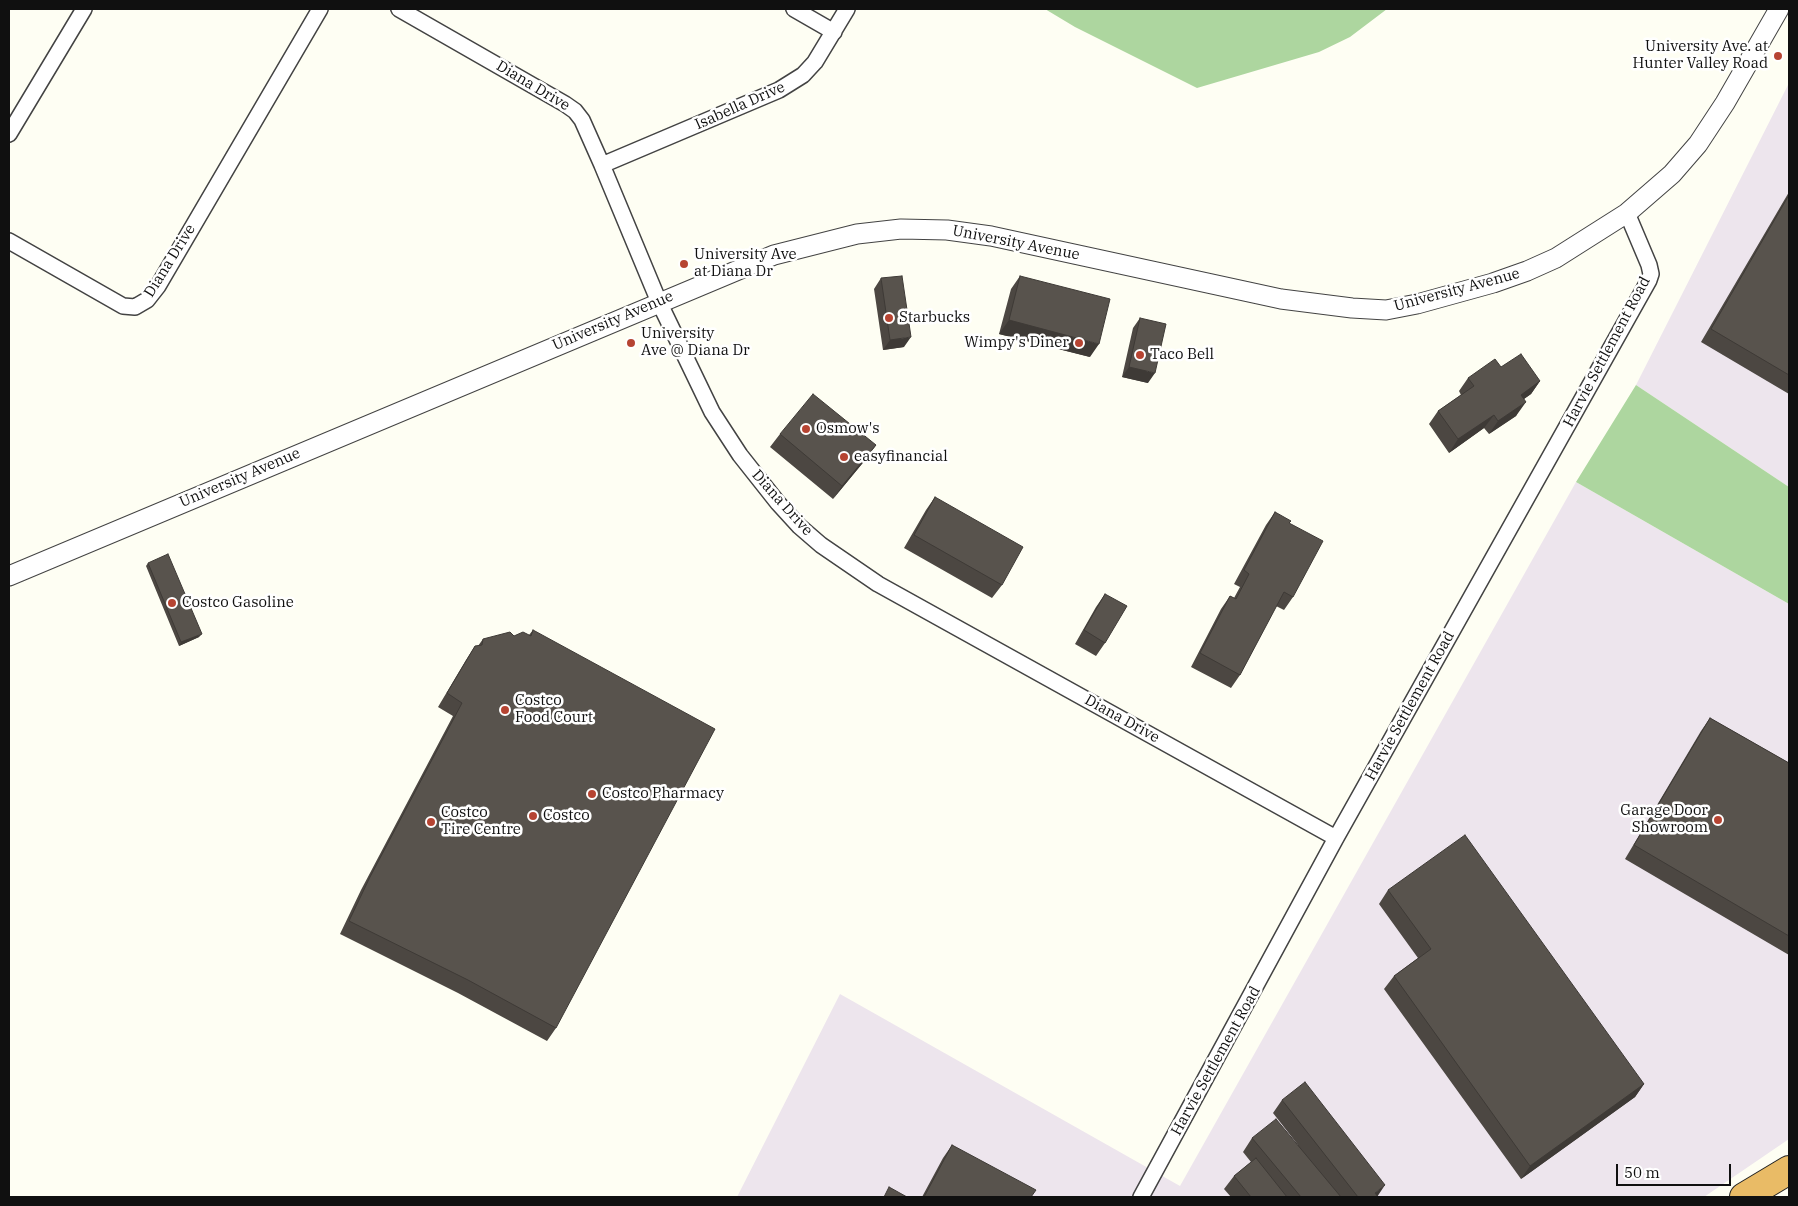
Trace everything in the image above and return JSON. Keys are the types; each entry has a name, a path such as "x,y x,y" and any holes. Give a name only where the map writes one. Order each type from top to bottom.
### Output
{"highway":[{"path":"1744,1197 1789,1170"}],"street":[{"path":"9,134 84,9"},
{"name":"Diana Drive","path":"9,241 123,306 135,308 147,300 158,286 320,9"},
{"name":"Diana Drive","path":"399,9 570,107 582,120 659,302 712,412 740,455 799,526 821,545 878,584 1336,838"},
{"path":"794,9 834,32"},
{"name":"Isabella Drive","path":"602,165 779,90 803,75 815,62 848,9"},
{"name":"University Avenue","path":"9,576 774,254 857,234 901,229 947,230 990,236 1281,300 1386,310 1444,297 1527,271 1556,258 1627,213 1672,174 1698,144 1746,68 1779,9"},
{"name":"Harvie Settlement Road","path":"1140,1197 1336,838 1649,280 1651,274 1649,265 1627,213"}],"shaded area":[{"path":"1789,83 1789,487 1636,385"},
{"path":"1576,482 1789,604 1789,1139 1704,1197 737,1197 840,994 1180,1186"}],"green space":[{"path":"1045,9 1387,9 1350,37 1319,52 1197,88 1075,27"},
{"path":"1636,385 1789,487 1789,604 1576,482"}],"building":[{"path":"1789,195 1789,375 1711,329"},
{"path":"902,276 911,337 890,340 881,278"},
{"path":"1020,276 1110,299 1099,344 1009,320"},
{"name":"Taco Bell","path":"1140,318 1166,324 1155,373 1129,367"},
{"path":"1521,354 1540,381 1521,395 1526,402 1498,421 1494,415 1458,439 1438,411 1474,386 1468,378 1495,359 1501,367"},
{"path":"813,394 876,445 842,486 780,434"},
{"path":"935,497 1023,547 1002,585 914,535"},
{"path":"1275,512 1291,521 1289,523 1323,541 1293,597 1284,592 1240,675 1200,653 1230,596 1236,599 1249,574 1244,570"},
{"path":"168,554 202,634 181,642 148,563"},
{"path":"1105,594 1127,606 1105,643 1084,630"},
{"name":"Costco","path":"533,630 715,729 556,1028 468,980 349,921 370,877 462,703 447,693 475,646 482,645 483,639 510,632 514,636 523,632 531,636"},
{"name":"Garage Door Showroom","path":"1710,718 1789,763 1789,936 1634,845"},
{"path":"1465,835 1644,1084 1530,1166 1394,976 1431,949 1388,890"},
{"path":"1305,1082 1385,1185 1375,1193 1378,1197 1358,1197 1282,1100"},
{"path":"1276,1119 1341,1197 1301,1197 1252,1138"},
{"path":"952,1145 1036,1190 1031,1197 924,1197"},
{"path":"1256,1158 1287,1197 1251,1197 1234,1176"},
{"path":"889,1187 907,1197 884,1197"}],"place":[{"name":"University Ave. at Hunter Valley Road","path":"1778,56"},
{"name":"University Ave at Diana Dr","path":"684,264"},
{"name":"Starbucks","path":"889,318"},
{"name":"University Ave @ Diana Dr","path":"631,343"},
{"name":"Wimpy's Diner","path":"1079,343"},
{"name":"Taco Bell","path":"1140,355"},
{"name":"Osmow's","path":"806,429"},
{"name":"easyfinancial","path":"844,457"},
{"name":"Costco Gasoline","path":"172,603"},
{"name":"Costco Food Court","path":"505,710"},
{"name":"Costco Pharmacy","path":"592,794"},
{"name":"Costco","path":"533,816"},
{"name":"Garage Door Showroom","path":"1718,820"},
{"name":"Costco Tire Centre","path":"431,822"}]}
